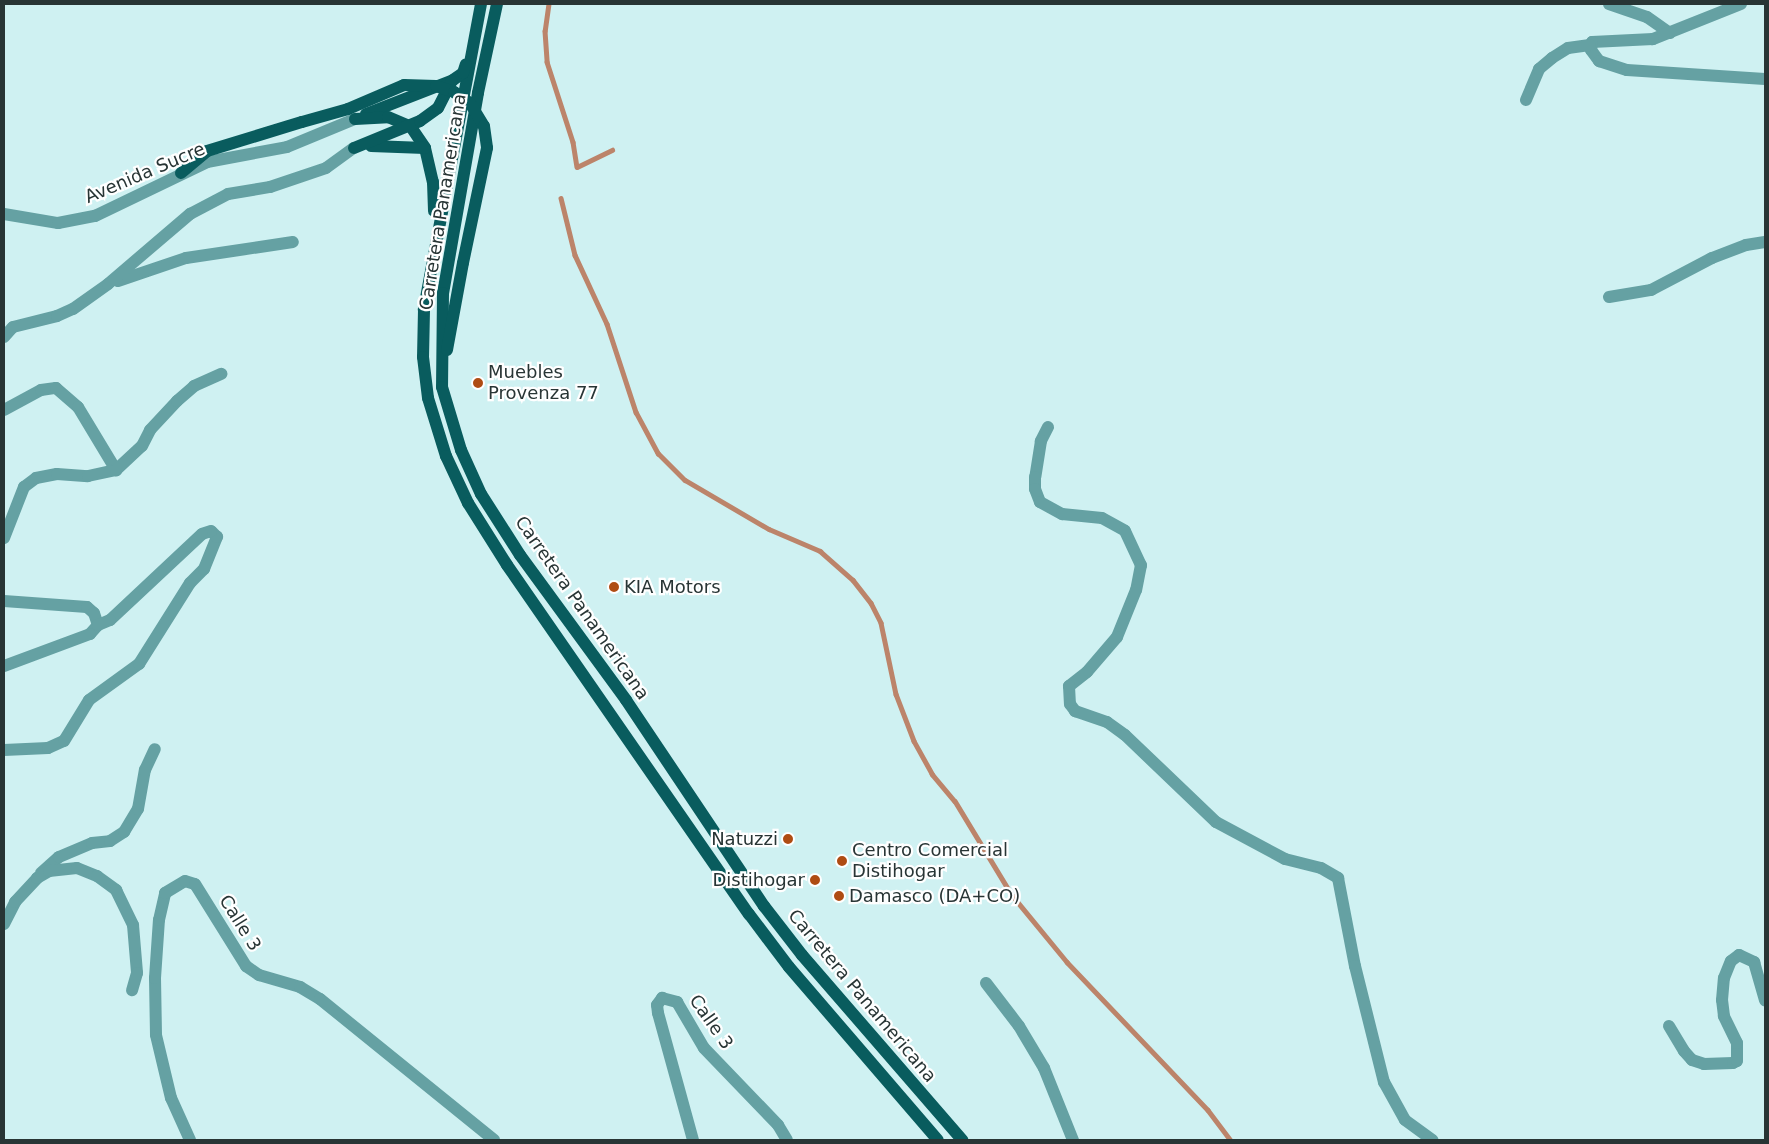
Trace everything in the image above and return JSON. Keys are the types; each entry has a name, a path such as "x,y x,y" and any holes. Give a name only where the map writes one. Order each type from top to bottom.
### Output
{"main road":[{"name":"Carretera Panamericana","path":"482,4 434,251 424,328 422,357 428,398 446,456 468,503 507,565 749,914 789,967 938,1140"},
{"name":"Carretera Panamericana","path":"497,4 443,293 442,387 461,450 473,476 520,555 626,700 764,906 802,955 962,1140"},
{"path":"354,119 453,80 463,73 473,51"},
{"path":"354,148 411,127 438,108 453,80"},
{"path":"182,173 207,151 348,109 404,85 436,86 454,92 470,103 484,126 487,148 463,263 442,387"},
{"path":"354,119 388,117 411,127 425,148 435,202 430,239 434,251"},
{"path":"354,148 388,144 425,148"}],"street":[{"path":"1609,4 1647,17 1670,33"},
{"path":"1526,100 1539,69 1568,48 1590,45 1601,41 1653,39 1741,4"},
{"path":"1590,45 1599,61 1627,70 1765,79"},
{"name":"Avenida Sucre","path":"4,214 58,223 95,216 207,162 287,147 354,119"},
{"path":"4,337 13,327 57,316 73,309 108,284 190,214 228,194 270,187 326,168 354,148"},
{"path":"108,284 154,266 186,258 293,242"},
{"path":"1609,297 1651,290 1712,258 1746,245 1765,242"},
{"path":"4,538 24,487 36,478 57,474 88,476 116,470 142,446 150,430 177,401 194,386 221,374"},
{"path":"4,410 41,390 56,388 78,408 116,470"},
{"path":"1048,427 1040,441 1035,477 1035,489 1040,502 1062,514 1102,518 1120,528 1133,542 1141,565 1136,590 1118,637 1087,672 1069,686 1070,704 1075,711 1107,722 1125,735 1216,822 1285,859 1321,868 1338,878 1355,966 1384,1082 1405,1120 1433,1140"},
{"path":"4,666 90,634 98,624 110,620 202,534 210,531 217,537 204,569 184,591 139,664 89,700 64,741 48,748 4,750"},
{"path":"4,601 87,607 98,624"},
{"path":"4,924 15,902 58,858 92,843 110,841 124,832 138,809 145,770 155,749"},
{"path":"37,878 50,871 77,868 97,876 116,890 134,925 137,973 132,990"},
{"name":"Calle 3","path":"190,1140 170,1098 156,1026 159,920 165,893 185,881 195,884 246,966 259,975 300,988 320,998 494,1140"},
{"path":"1669,1026 1692,1060 1704,1064 1733,1064 1737,1061 1736,1043 1724,1016 1722,1000 1724,978 1731,961 1739,955 1754,962 1765,1000"},
{"path":"986,983 1019,1026 1044,1068 1073,1140"},
{"name":"Calle 3","path":"693,1140 658,1013 657,1005 662,998 677,1002 704,1048 778,1125 787,1140"}],"waterway":[{"path":"549,4 545,31 547,62 573,142 577,167 612,150"},
{"path":"561,198 575,255 607,324 636,412 658,453 685,480 769,529 820,551 853,580 871,603 881,623 896,694 914,741 932,774 955,801 1012,895 1067,962 1208,1110 1231,1140"}],"place":[{"name":"Muebles Provenza 77","path":"478,383"},
{"name":"KIA Motors","path":"614,587"},
{"name":"Natuzzi","path":"788,839"},
{"name":"Centro Comercial Distihogar","path":"842,861"},
{"name":"Distihogar","path":"815,880"},
{"name":"Damasco (DA+CO)","path":"839,896"}]}
